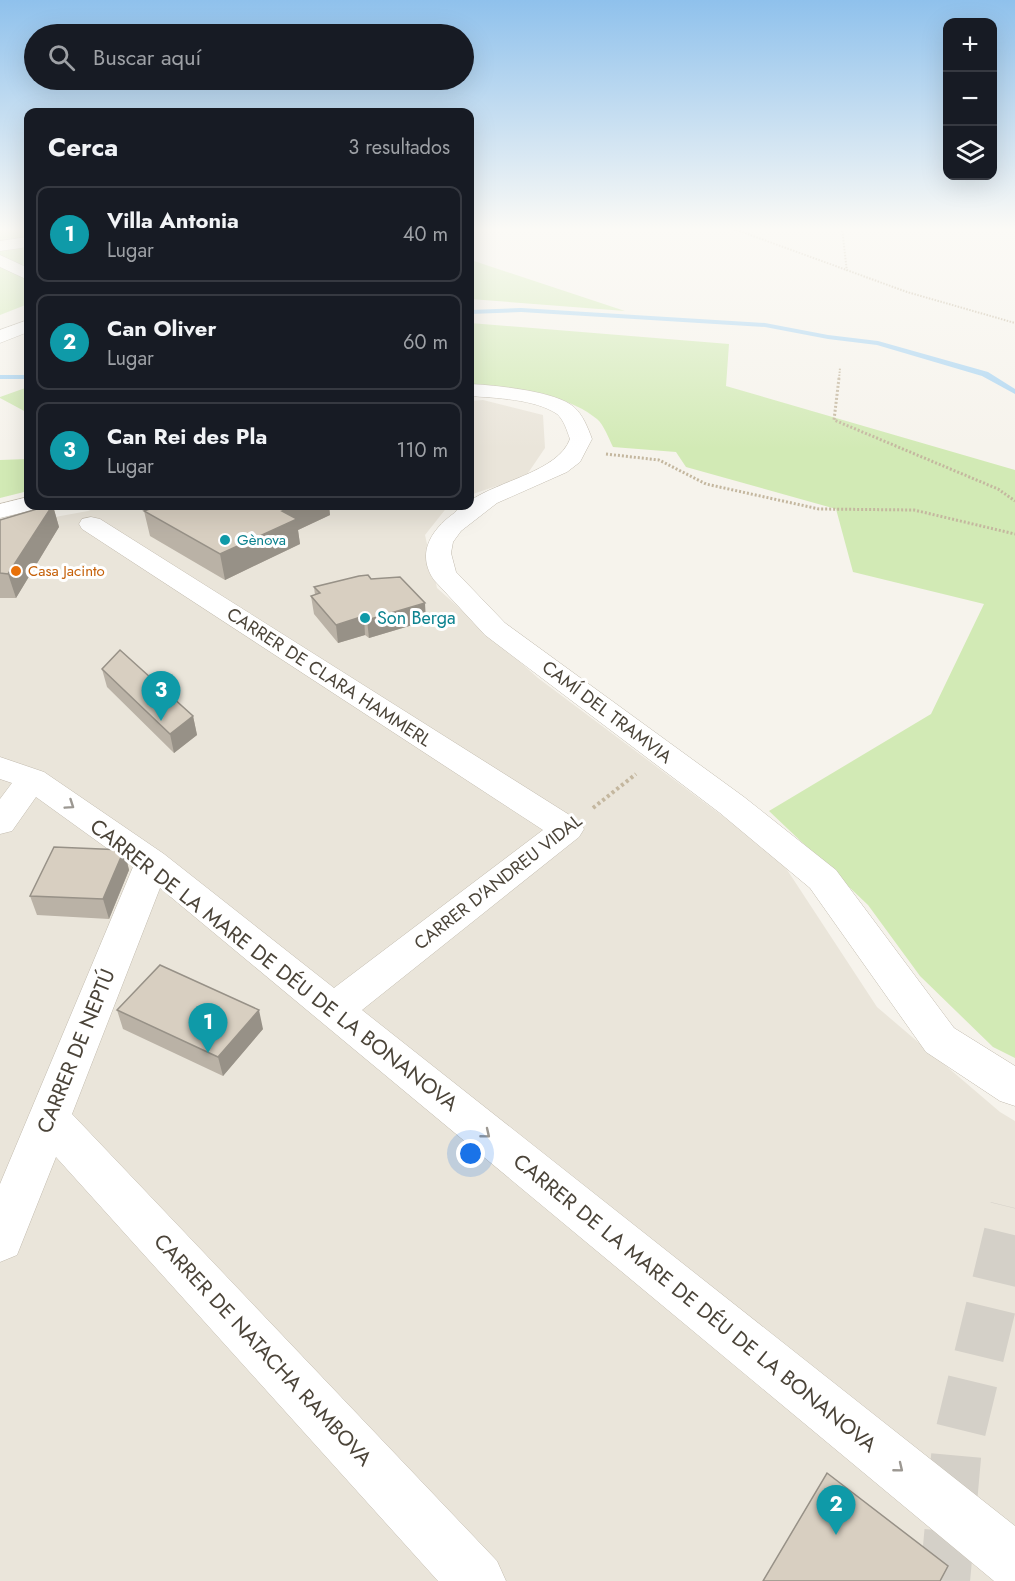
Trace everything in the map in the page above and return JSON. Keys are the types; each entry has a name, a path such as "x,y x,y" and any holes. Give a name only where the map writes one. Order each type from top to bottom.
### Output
{"street":[{"path":"0,337 24,328"},
{"path":"474,390 509,392 565,410 576,425 581,439 572,457"},
{"name":"CAMÍ DEL TRAMVIA","path":"474,509 489,498 559,467 572,457"},
{"path":"0,511 24,505"},
{"name":"CAMÍ DEL TRAMVIA","path":"473,510 452,526 440,541 438,553 443,573 495,629 732,805 823,879 940,1040 1015,1088"},
{"name":"CARRER DE CLARA HAMMERL","path":"91,525 567,829"},
{"path":"0,823 16,773"},
{"name":"CARRER DE LA MARE DE DÉU DE LA BONANOVA","path":"16,773 152,863 1015,1562"},
{"name":"CARRER D'ANDREU VIDAL","path":"333,1011 567,829"},
{"name":"CARRER DE NEPTÚ","path":"0,1240 152,863"},
{"name":"CARRER DE NATACHA RAMBOVA","path":"48,1118 477,1581"}],"path":[{"path":"936,302 1015,323"},
{"path":"840,368 834,420 998,489 1015,501"},
{"path":"572,457 606,454 659,460 706,484 819,509 914,510 1015,534"},
{"name":"CARRER D'ANDREU VIDAL","path":"567,829 663,753"}],"shaded area":[{"path":"483,400 543,415 545,448 526,476 474,494 474,401"},
{"path":"445,510 425,535 437,588 538,678 780,859 877,1007 1000,1112 1015,1121 1015,1581 0,1581 0,527 88,511"}],"green space":[{"path":"0,302 24,302 24,306 0,315"},
{"path":"506,302 597,302 625,311"},
{"path":"474,323 729,344 726,386 1015,470 1015,1058 993,1047 920,976 868,905 769,811 931,714 984,604 853,572 836,509 686,467 676,452 613,447 600,422 583,410 553,397 519,390 474,386"},
{"path":"24,388 24,411 0,398"},
{"path":"24,459 24,492 0,498 0,460"}],"building":[{"path":"34,510 49,510 8,574 0,573 0,520"},
{"path":"285,510 282,511 297,519 220,554 144,511"},
{"path":"368,575 371,579 400,577 425,603 367,620 364,616 336,625 311,596 320,593 314,587"},
{"path":"120,650 193,716 170,734 102,669"},
{"path":"54,847 124,850 103,899 30,896"},
{"path":"160,965 259,1010 218,1057 117,1010"},
{"path":"827,1473 948,1566 940,1581 763,1581"}],"waterway":[{"path":"474,312 521,310 765,325 828,337 878,343 985,374 1015,392"},
{"path":"0,377 24,377"}],"tunnel":[{"path":"945,1581 957,1446 1015,1208"}],"place":[{"name":"Gènova","path":"225,540"},
{"name":"Casa Jacinto","path":"16,571"},
{"name":"Son Berga","path":"365,618"},
{"name":"Can Rei des Pla","path":"161,721"},
{"name":"Villa Antonia","path":"208,1053"},
{"name":"Can Oliver","path":"836,1535"}]}
